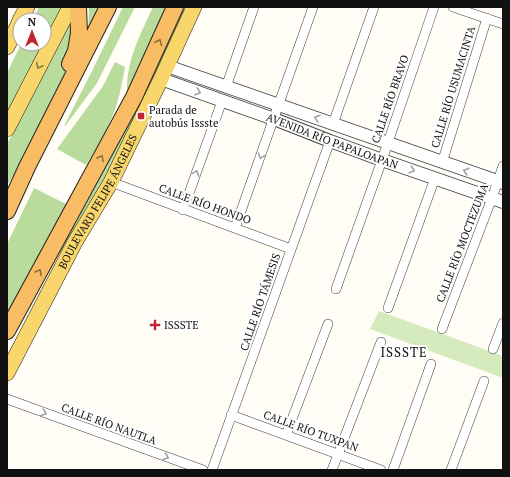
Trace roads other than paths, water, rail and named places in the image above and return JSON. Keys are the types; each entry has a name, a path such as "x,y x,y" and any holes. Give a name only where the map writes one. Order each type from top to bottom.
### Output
{"highway":[{"path":"47,128 55,97 76,51 79,33 78,7"},
{"path":"7,211 27,167 108,7"},
{"name":"BOULEVARD FELIPE ÁNGELES","path":"15,330 28,292 134,97 175,7"},
{"path":"7,188 27,167"}],"main road":[{"path":"7,129 70,7"},
{"name":"BOULEVARD FELIPE ÁNGELES","path":"7,373 75,242 111,182 194,7"},
{"path":"7,48 12,37"},
{"path":"7,350 15,330 75,242"}],"street":[{"path":"226,86 254,7"},
{"path":"235,228 313,7"},
{"path":"334,124 374,7"},
{"name":"CALLE RÍO BRAVO","path":"336,289 434,7"},
{"path":"453,7 503,24"},
{"name":"CALLE RÍO USUMACINTA","path":"442,163 487,18"},
{"name":"AVENIDA RÍO PAPALOAPAN","path":"164,73 226,86 442,163 500,182"},
{"name":"AVENIDA RÍO PAPALOAPAN","path":"164,73 222,101 382,160 498,200"},
{"path":"183,210 222,101"},
{"name":"CALLE RÍO TÁMESIS","path":"212,470 330,141"},
{"name":"CALLE RÍO MOCTEZUMA","path":"442,329 498,200 503,166"},
{"path":"388,308 435,178"},
{"name":"CALLE RÍO HONDO","path":"111,182 291,249"},
{"path":"493,349 503,322"},
{"path":"286,435 328,324"},
{"path":"332,470 381,342"},
{"path":"393,470 431,364"},
{"path":"451,470 484,382"},
{"name":"CALLE RÍO NAUTLA","path":"7,399 203,470"},
{"name":"CALLE RÍO TUXPAN","path":"231,415 382,470"}],"place":[{"name":"Parada de autobús Issste","path":"141,116"},
{"name":"ISSSTE","path":"155,325"}],"district":[{"name":"ISSSTE","path":"404,352"}]}
